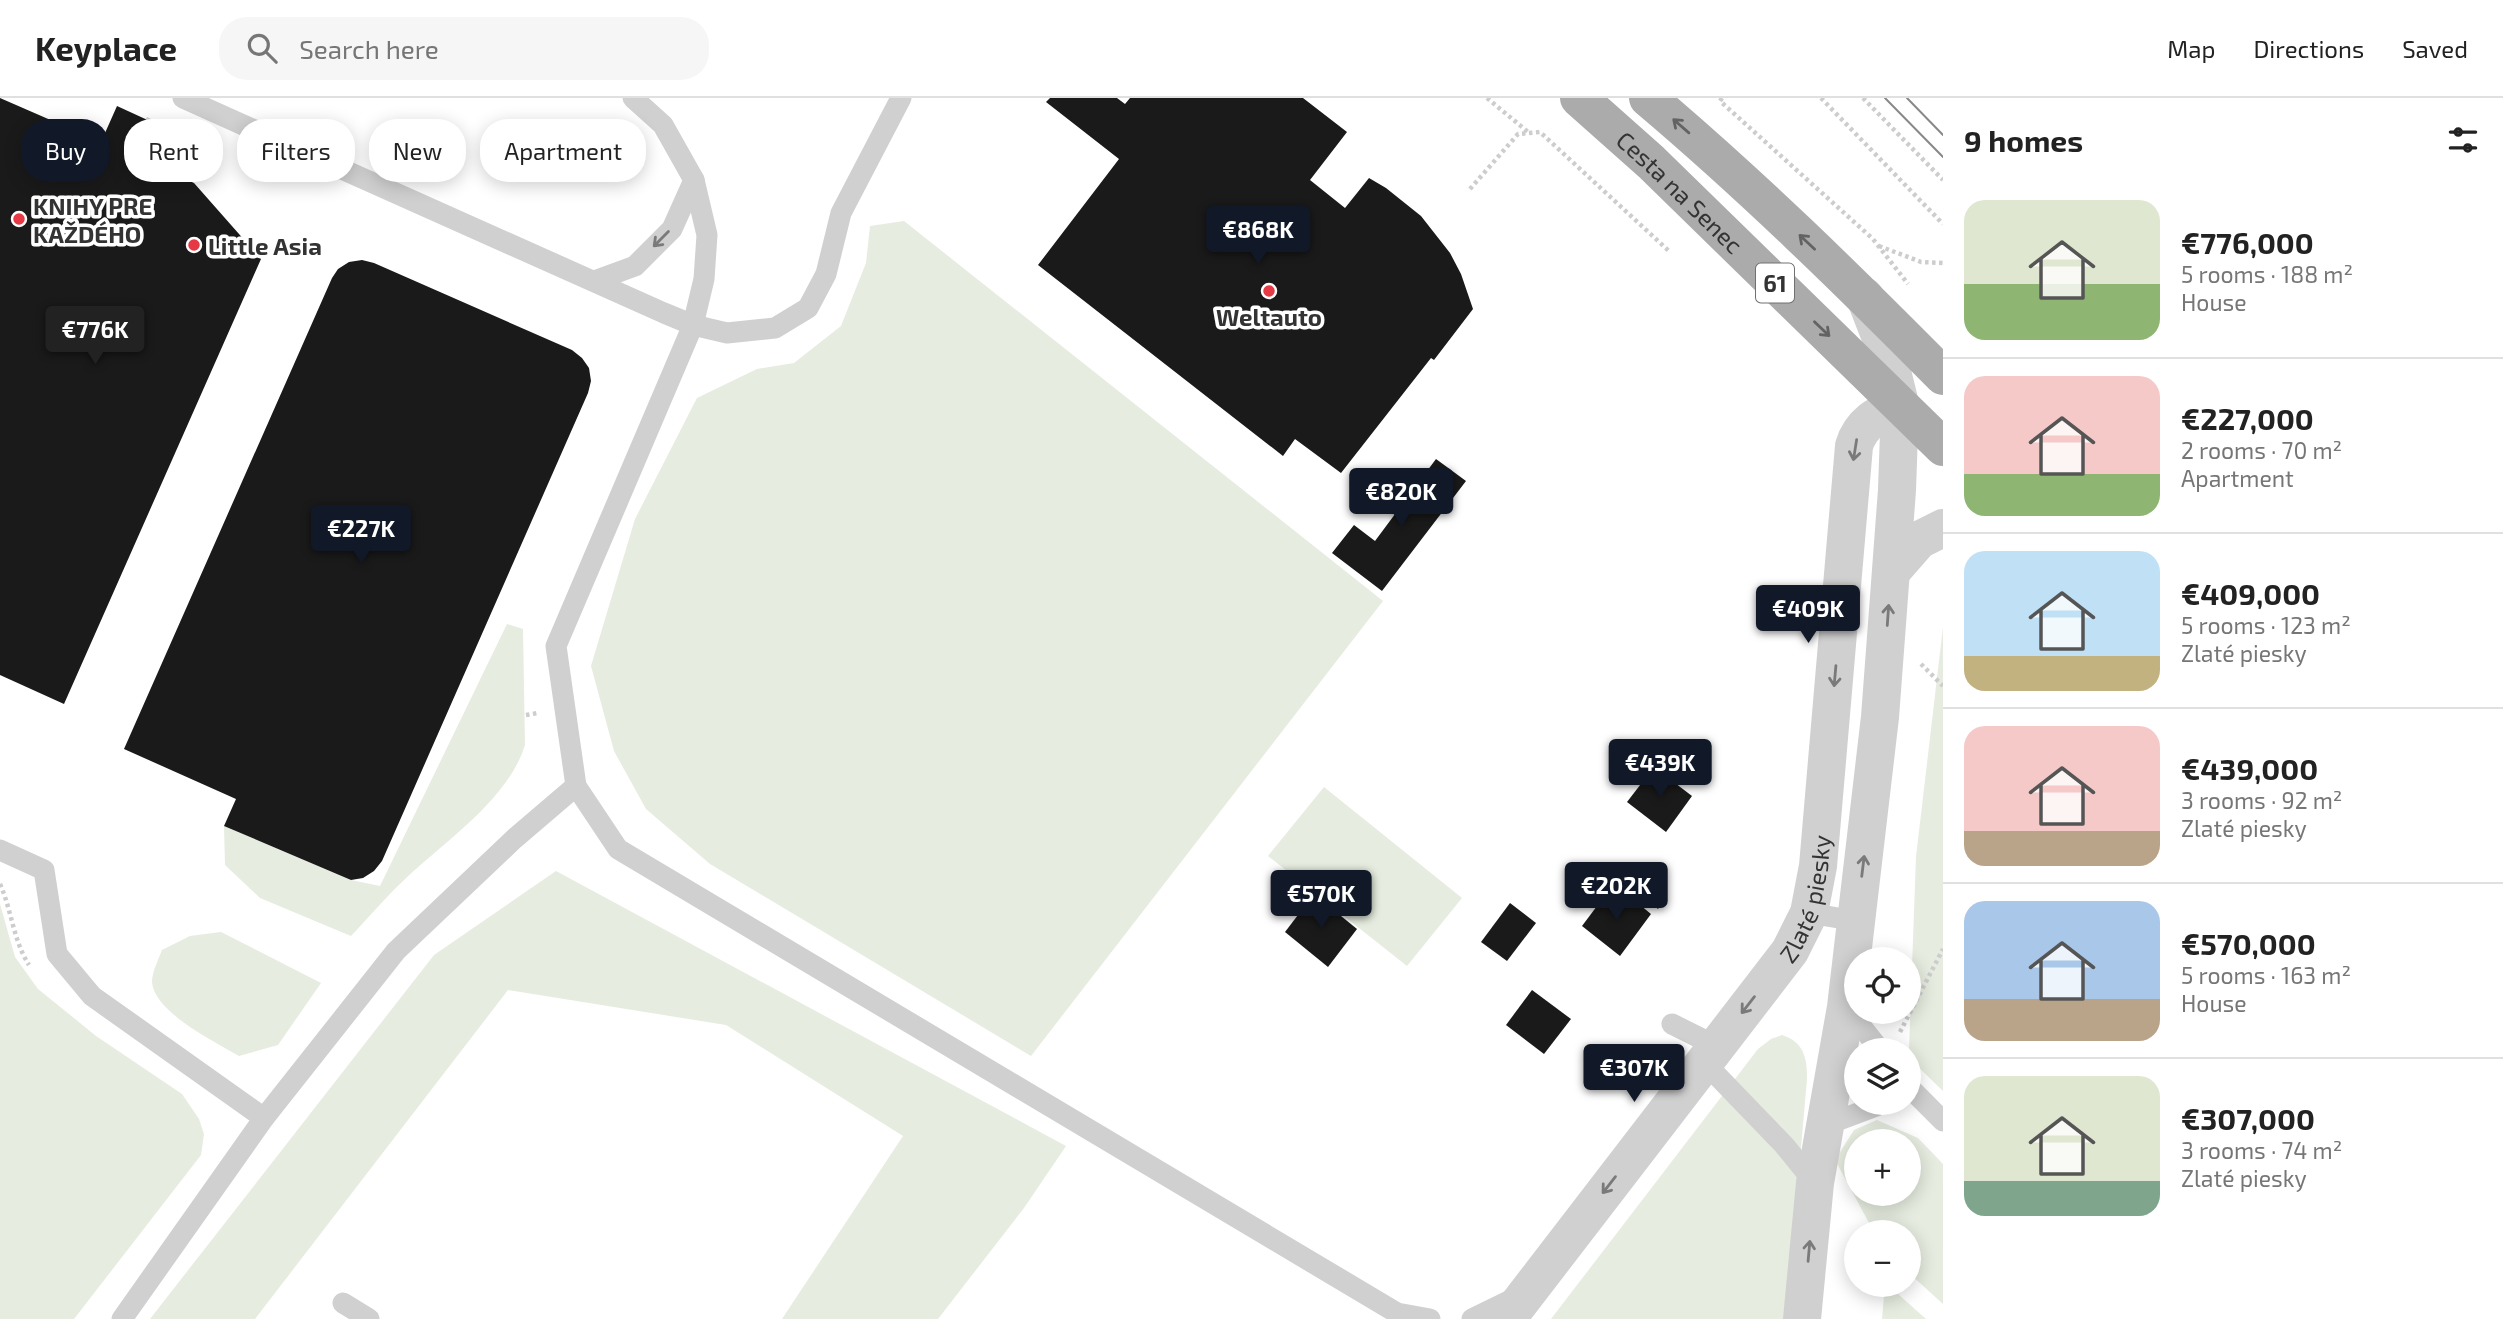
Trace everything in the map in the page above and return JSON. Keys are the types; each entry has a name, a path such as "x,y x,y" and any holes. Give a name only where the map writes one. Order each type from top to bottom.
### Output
{"main road":[{"name":"Cesta na Senec","path":"1579,98 1651,162 1943,447"},
{"name":"Cesta na Senec","path":"1648,98 1713,154 1865,297 1943,376"}],"street":[{"name":"Zlaté piesky","path":"1853,947 1880,717 1897,490 1900,404 1889,359 1865,297"},
{"name":"Zlaté piesky","path":"1517,1306 1790,951 1809,913 1818,866 1854,446 1866,424 1900,404"},
{"name":"Cesta na Senec","path":"1900,404 1943,418"},
{"path":"1891,572 1919,540 1943,528"},
{"name":"Zlaté piesky","path":"1802,1319 1815,1183 1844,1019"}],"lane":[{"path":"183,98 693,324 727,332 775,328 808,308 826,274 841,213 901,98"},
{"path":"633,98 663,125 694,180 706,234 704,279 693,324 556,646 576,786 618,849 1398,1316 1430,1319"},
{"path":"594,281 635,266 672,229 694,180"},
{"path":"122,1319 264,1118 396,951 514,839 576,786"},
{"path":"0,850 44,870 57,954 92,996 264,1118"},
{"path":"1809,913 1856,921"},
{"path":"1672,1024 1702,1065 1784,1145 1815,1183"},
{"path":"1859,1024 1871,1038"},
{"path":"1646,1056 1702,1065"},
{"path":"1921,1101 1943,1121"},
{"path":"1826,1125 1853,1115"},
{"path":"343,1303 369,1319"},
{"path":"1472,1319 1517,1306"}],"path":[{"path":"1487,98 1528,132"},
{"path":"1821,98 1943,224"},
{"path":"1863,98 1943,180"},
{"path":"1719,99 1878,246 1910,287"},
{"path":"1470,189 1518,134 1540,132 1670,252"},
{"path":"1878,246 1921,262 1943,263"},
{"path":"1921,663 1943,686"},
{"path":"0,903 6,899"},
{"path":"1899,1034 1943,949"}],"shaded area":[{"path":"904,221 1383,601 1031,1056 710,864 646,809 614,751 591,666 635,519 697,398 757,369 794,363 841,326 866,263 870,226"},
{"path":"507,624 523,629 525,745 517,765 490,802 403,881 351,936 260,898 225,865 224,826 351,880 380,886"},
{"path":"1943,627 1943,1091 1921,1070 1921,1038 1909,1038 1910,1024 1921,1024 1921,947 1913,947 1916,857"},
{"path":"1324,787 1462,898 1407,966 1268,856"},
{"path":"556,871 1066,1146 1024,1208 938,1319 782,1319 903,1136 726,1025 508,990 255,1319 150,1319 434,955"},
{"path":"0,904 15,957 38,989 96,1036 182,1094 199,1119 204,1134 201,1155 74,1319 0,1319"},
{"path":"221,932 321,983 278,1045 239,1056 187,1025 163,1004 155,993 152,978 162,950 190,936"},
{"path":"1782,1035 1800,1046 1806,1064 1807,1079 1786,1319 1551,1319 1758,1049"},
{"path":"1877,1120 1898,1129 1856,1129"},
{"path":"1921,1141 1943,1164 1943,1304 1921,1284 1921,1220 1868,1220 1860,1206 1921,1206"},
{"path":"1844,1146 1844,1177 1835,1160"},
{"path":"1884,1297 1901,1297 1926,1319 1882,1319"}],"building":[{"path":"0,98 48,119 21,119 21,182 110,182 110,122 117,106 145,119 124,119 124,182 194,183 261,259 64,704 0,675"},
{"name":"Weltauto","path":"1050,98 1117,98 1125,104 1130,98 1303,98 1347,132 1310,180 1345,208 1369,178 1421,216 1450,253 1461,274 1473,309 1341,473 1295,439 1283,456 1038,265 1119,159 1046,102"},
{"path":"362,260 572,350 589,368 591,381 382,861 374,871 363,878 351,880 224,826 236,799 124,749 332,278 338,269 349,262"},
{"path":"1436,459 1466,481 1382,591 1332,553 1354,525 1375,541"},
{"path":"1654,767 1692,796 1666,832 1627,802"},
{"path":"1643,881 1665,899 1658,909 1635,890"},
{"path":"1609,890 1630,906 1634,900 1651,914 1620,956 1582,926"},
{"path":"1314,894 1357,929 1328,967 1285,932"},
{"path":"1510,903 1536,923 1507,961 1481,942"},
{"path":"1532,990 1571,1019 1544,1054 1506,1025"}],"tram line":[{"path":"1885,98 1943,157"},
{"path":"1907,98 1943,135"}],"place":[{"name":"KNIHY PRE KAŽDÉHO","path":"19,219"},
{"name":"Little Asia","path":"194,245"},
{"name":"Weltauto","path":"1269,291"}]}
